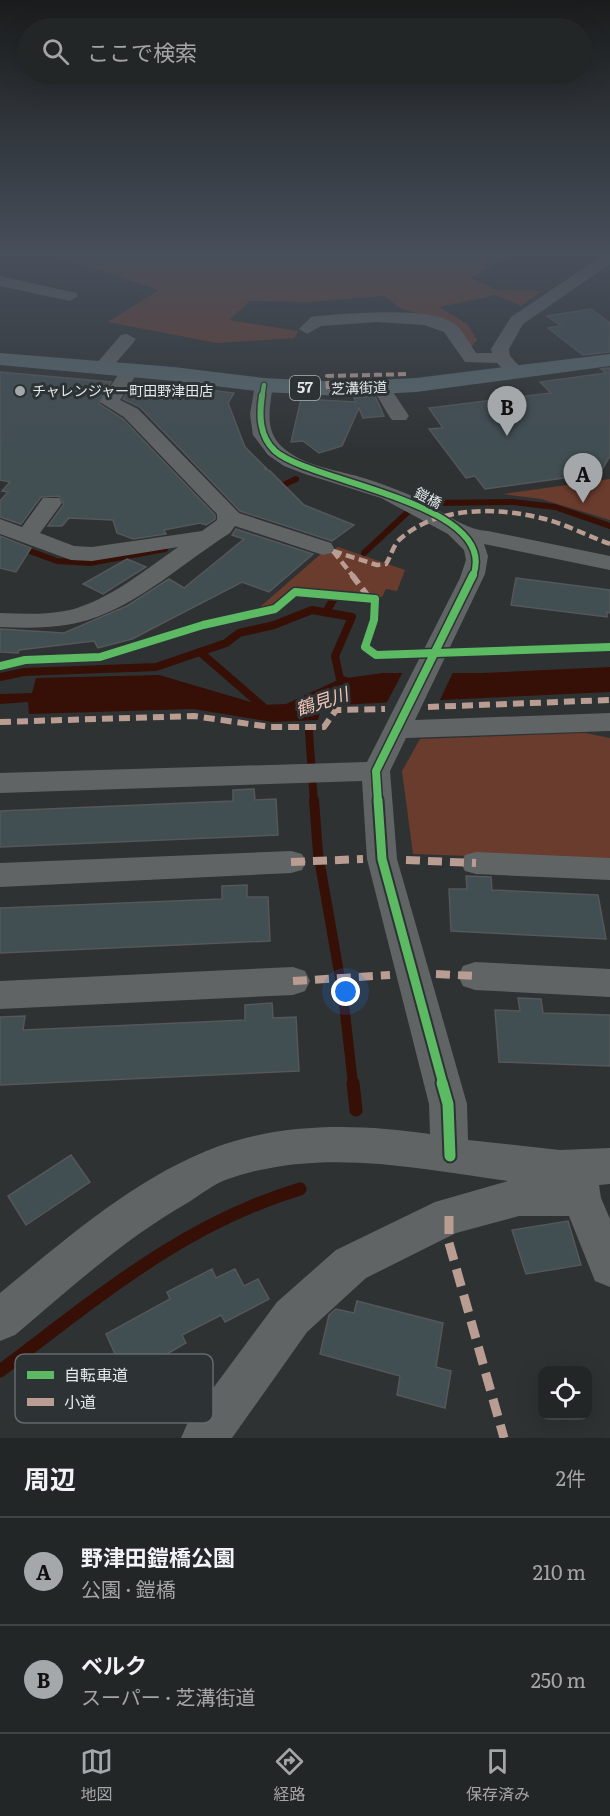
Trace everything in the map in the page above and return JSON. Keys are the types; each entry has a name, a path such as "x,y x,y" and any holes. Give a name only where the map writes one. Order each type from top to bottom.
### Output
{"main road":[{"name":"芝溝街道","path":"0,359 264,385 328,389 381,387 509,365 610,360"}],"street":[{"path":"308,329 317,321 330,320"},
{"path":"426,320 450,328 471,358 509,365"},
{"path":"509,365 500,347 518,320"},
{"path":"102,368 127,339"},
{"path":"130,370 109,402 131,413 219,503 229,517 323,548"},
{"name":"鎧橋","path":"264,385 260,401 262,433 275,452 304,468 379,489 465,535"},
{"path":"381,387 399,416"},
{"path":"27,536 51,503"},
{"path":"0,620 29,621 78,615 104,605 222,528 229,517"},
{"path":"0,526 71,553 92,554 209,536"},
{"path":"465,535 610,563"},
{"path":"450,1156 448,1104 382,859 376,771 475,571 477,556 465,535"},
{"path":"402,717 610,722"},
{"path":"0,783 376,771"},
{"path":"0,875 291,862"},
{"path":"476,863 610,869"},
{"path":"475,976 610,983"},
{"path":"0,995 292,981"},
{"path":"0,1320 100,1239 160,1195 220,1163 289,1146 342,1143 450,1156 590,1178"},
{"path":"590,1178 610,1267"},
{"path":"204,1438 292,1317 351,1264 449,1216 590,1178"}],"shaded area":[{"path":"111,320 230,320 298,331 295,338 217,343 108,322"},
{"path":"433,320 461,320 467,324 477,340 469,349"},
{"path":"610,479 610,520 541,499 503,494"},
{"path":"338,547 405,570 397,591 386,589 382,597 291,588 275,605 260,607 323,552 328,553"},
{"path":"585,733 610,738 610,861 413,854 402,771 420,739"}],"water":[{"name":"鶴見川","path":"610,667 610,692 335,705 321,708 318,720 272,722 193,709 29,714 28,702 0,704 0,694 32,693 36,678 159,675 261,705 286,704 340,679 382,673 483,673"}],"pier":[{"path":"404,670 454,670 439,702 386,704"}],"building":[{"path":"553,320 606,320 610,323 610,352 583,355 548,328 561,326"},
{"path":"610,368 610,456 600,473 485,489 475,476 466,478 429,429 443,428 429,408 551,393 540,382 606,373 601,369"},
{"path":"0,372 111,382 99,404 123,419 215,515 215,519 206,525 200,523 164,530 166,534 133,539 117,533 113,520 69,518 62,526 48,526 64,504 59,496 41,497 21,524 0,517 0,501 8,492 2,491 10,482 0,480"},
{"path":"133,384 169,385 234,393 228,403 245,447 267,469 264,469 270,471 304,505 354,525 332,541 240,511 140,407 123,399"},
{"path":"375,396 384,416 363,418 359,408 342,446 319,453 303,441 291,442 301,399 356,402 354,398"},
{"path":"236,529 313,554 269,592 242,582 132,639 98,648 94,641 19,650 18,653 0,652 0,629 64,633 127,606 169,579 184,588 244,539 232,535"},
{"path":"0,536 31,548 16,572 0,568"},
{"path":"127,559 146,567 103,594 83,584"},
{"path":"516,578 610,590 610,613 607,612 607,617 511,605"},
{"path":"254,789 255,800 276,799 278,835 0,847 0,811 233,801 233,790"},
{"path":"466,876 491,877 492,890 598,895 606,939 451,931 449,889 467,889"},
{"path":"247,885 247,897 268,897 270,941 0,953 0,908 222,899 222,886"},
{"path":"518,998 541,999 543,1013 610,1015 610,1066 499,1062 495,1010 520,1011"},
{"path":"272,1003 273,1018 296,1017 299,1071 0,1085 0,1017 25,1016 23,1030 245,1020 245,1005"},
{"path":"71,1155 90,1182 26,1225 8,1196"},
{"path":"568,1221 581,1265 526,1274 512,1230"},
{"path":"212,1269 216,1278 235,1269 244,1286 258,1279 269,1299 225,1322 221,1315 182,1335 186,1343 167,1354 115,1354 106,1334 170,1299 167,1292"},
{"path":"357,1301 443,1323 436,1367 451,1371 445,1408 397,1395 400,1376 320,1354 329,1315 336,1309 354,1313"}],"waterway":[{"path":"275,489 296,479"},
{"path":"364,553 411,509 434,503 513,502 555,507 610,526"},
{"path":"0,540 57,561 90,563 165,549"},
{"path":"326,612 333,600"},
{"name":"鶴見川","path":"0,677 24,672 156,667 226,643 239,633 274,625 312,610 352,617 335,656 340,679 349,682"},
{"path":"200,652 268,711"},
{"path":"309,732 314,802"},
{"path":"314,800 318,853 343,995 353,1084"},
{"path":"353,1083 356,1110"},
{"path":"23,1354 106,1291 179,1243 257,1204 300,1189"},
{"path":"0,1371 15,1360"}],"marked path":[{"path":"328,389 327,376 410,374"},
{"path":"333,551 377,565 386,564 399,540 414,529 449,515 488,511 545,519 610,544"},
{"path":"333,551 367,595 366,598"},
{"path":"428,707 610,700"},
{"path":"0,722 194,716 270,727 324,727 336,710 385,709"},
{"path":"291,862 363,859"},
{"path":"406,860 476,863"},
{"path":"436,974 475,976"},
{"path":"293,981 390,975"},
{"path":"449,1216 449,1243 504,1438"}],"cycle path":[{"path":"264,385 259,414 263,435 275,451 292,462 312,470 397,497 451,526 465,536 476,550 477,560 470,583 376,771 382,859 448,1104 450,1156"},
{"path":"0,666 25,660 100,657 203,625 275,609 295,592 375,599 374,620 365,647 376,655 610,647"}],"place":[{"name":"チャレンジャー町田野津田店","path":"20,391"},
{"name":"ベルク","path":"507,436"},
{"name":"野津田鎧橋公園","path":"583,503"}]}
